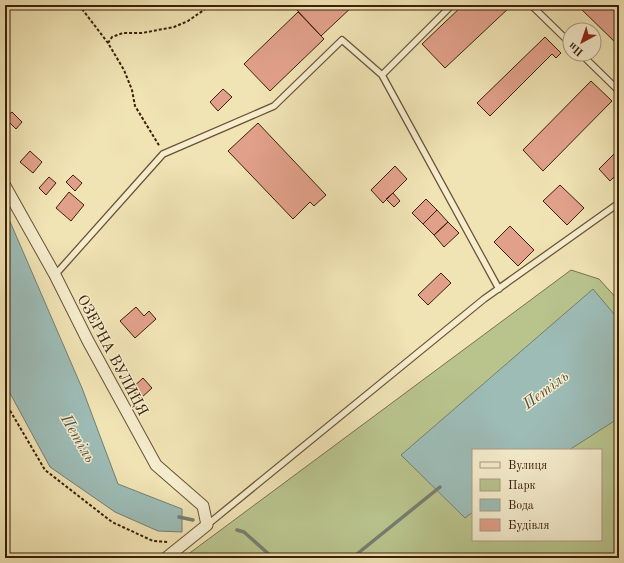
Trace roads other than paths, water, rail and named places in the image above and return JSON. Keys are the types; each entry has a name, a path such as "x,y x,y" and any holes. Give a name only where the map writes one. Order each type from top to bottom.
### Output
{"street":[{"name":"ОЗЕРНА ВУЛИЦЯ","path":"5,186 156,465 203,506 207,525"},
{"path":"166,558 207,525"}],"lane":[{"path":"382,75 452,5"},
{"path":"531,5 562,35"},
{"path":"54,275 163,154 274,106 342,40 382,75 499,289"},
{"path":"589,62 619,91"},
{"path":"207,525 484,299 619,203"}],"water":[{"path":"5,210 82,388 118,484 182,509 182,532 158,531 115,512 50,467 5,384"},
{"path":"593,289 619,320 619,418 571,449 472,449 472,513 465,518 401,455"}],"waterway":[{"name":"Петіль","path":"352,558 440,487"},
{"name":"Петіль","path":"179,517 193,520"},
{"name":"Петіль","path":"237,530 244,532 273,558"}]}
